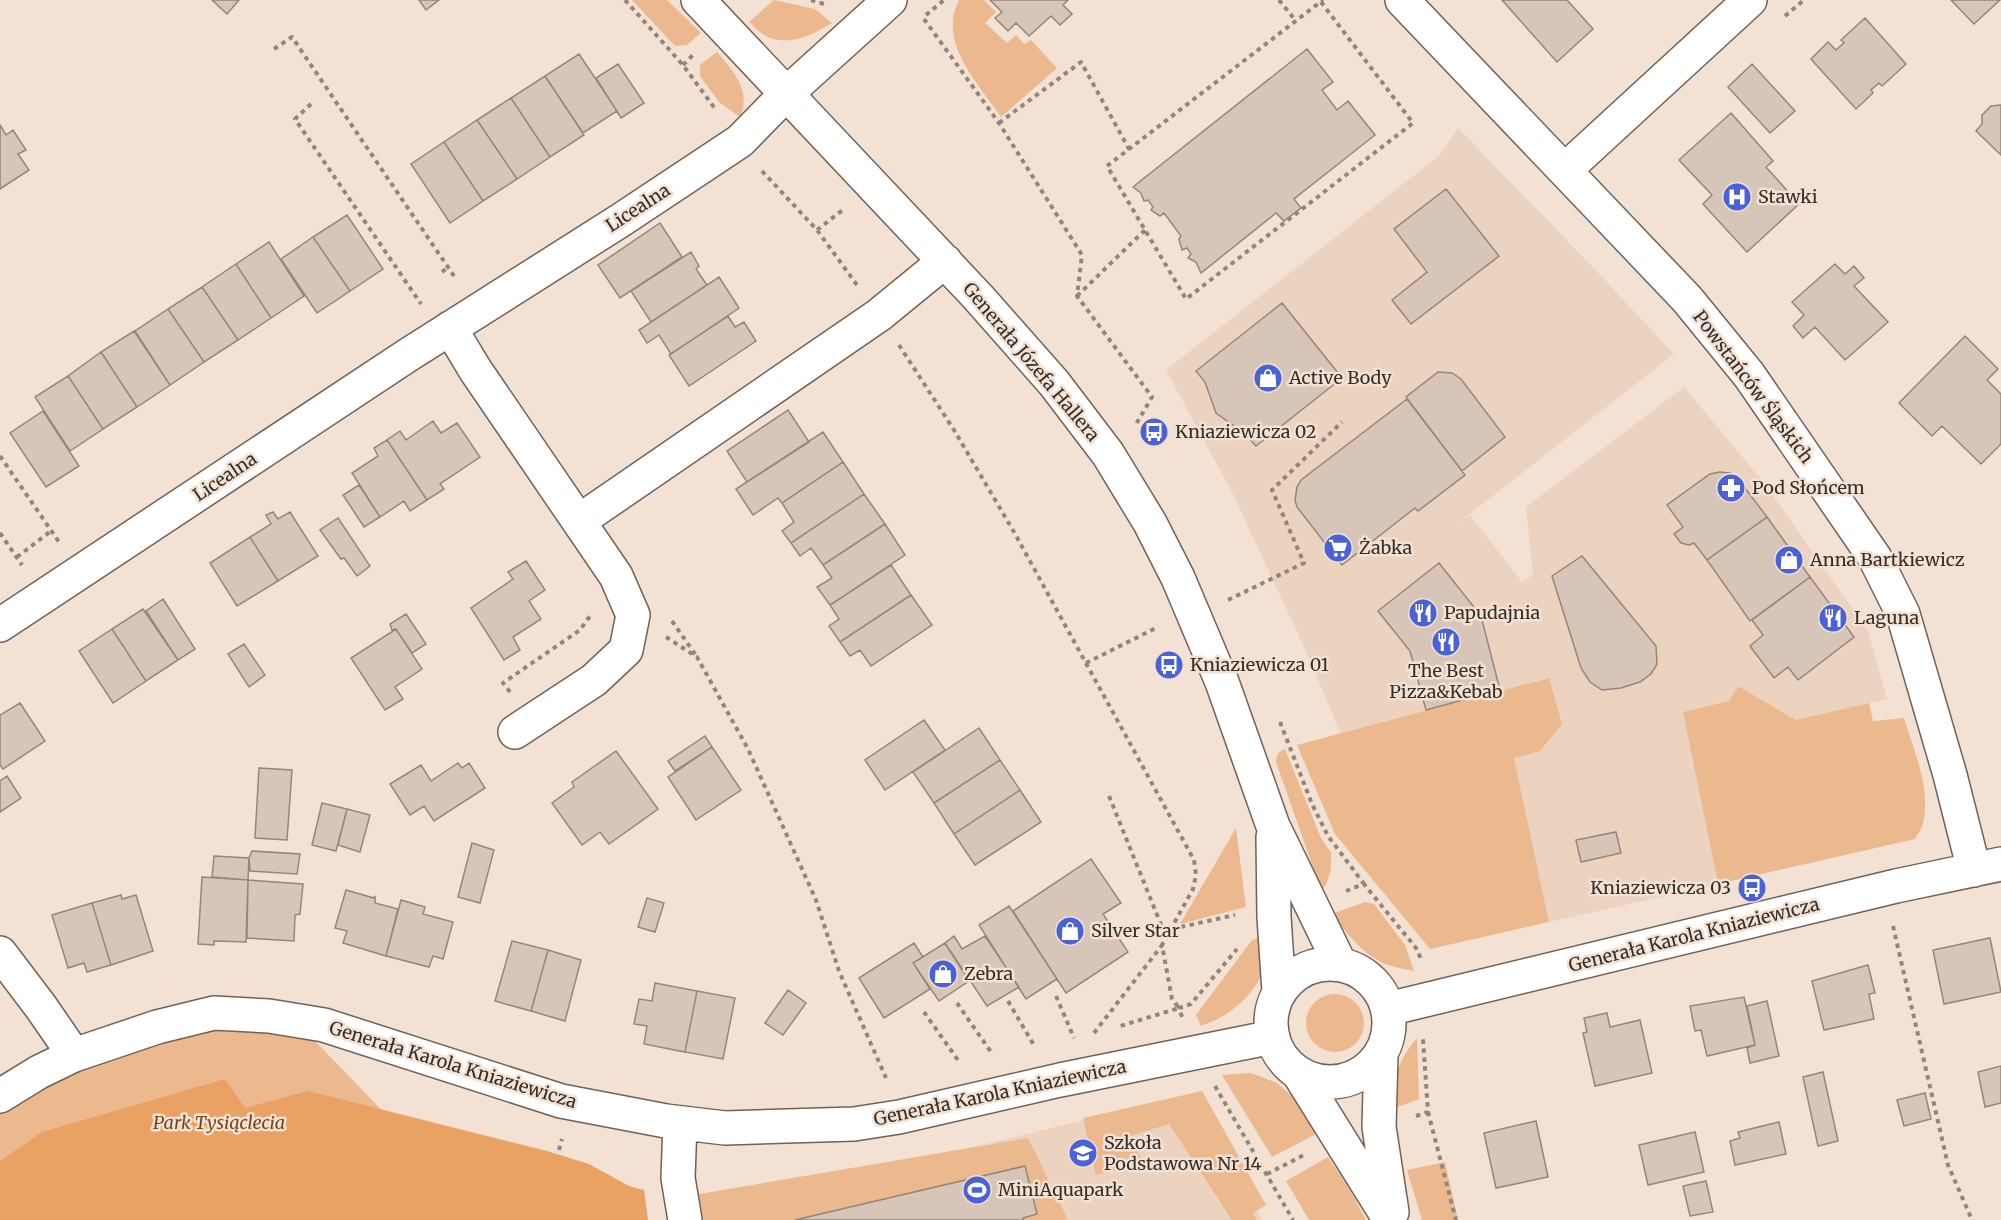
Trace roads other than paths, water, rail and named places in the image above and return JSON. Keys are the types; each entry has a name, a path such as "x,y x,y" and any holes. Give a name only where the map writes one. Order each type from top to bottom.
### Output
{"street":[{"name":"Generała Józefa Hallera","path":"698,0 945,261 1034,360 1086,423 1108,454 1150,523 1188,599 1222,682 1273,826 1340,964"},
{"name":"Licealna","path":"0,625 450,328 621,220 740,141 786,94 890,0"},
{"name":"Powstańców Śląskich","path":"1402,0 1687,299 1749,375 1875,558 1903,614 1950,775 1988,867"},
{"path":"1565,170 1750,0"},
{"path":"579,521 879,315 945,261"},
{"path":"450,328 476,371 616,576 633,615 626,650 594,680 525,726"},
{"name":"Generała Józefa Hallera","path":"1273,826 1259,915 1279,992"},
{"name":"Generała Karola Kniaziewicza","path":"1388,1009 1896,886 1988,867"},
{"path":"0,953 74,1055"},
{"path":"1340,964 1361,972 1378,988 1388,1009 1389,1032 1381,1054 1379,1127 1392,1220 1299,1074 1282,1058 1273,1037 1272,1014 1279,992 1295,975 1316,965 1340,964"},
{"name":"Generała Karola Kniaziewicza","path":"0,1096 39,1072 74,1055 157,1027 214,1013 269,1016 324,1025 561,1101 680,1123 725,1128 854,1124 899,1118 1060,1080 1273,1037"},
{"path":"1299,1074 1321,1082 1344,1081 1365,1071 1381,1054"},
{"path":"680,1123 678,1178 685,1220"}],"place":[{"name":"Stawki","path":"1737,197"},
{"name":"Active Body","path":"1268,378"},
{"name":"Kniaziewicza 02","path":"1154,432"},
{"name":"Pod Słońcem","path":"1731,488"},
{"name":"Żabka","path":"1338,548"},
{"name":"Anna Bartkiewicz","path":"1789,560"},
{"name":"Papudajnia","path":"1423,613"},
{"name":"Laguna","path":"1833,618"},
{"name":"The Best Pizza&Kebab","path":"1446,642"},
{"name":"Kniaziewicza 01","path":"1169,665"},
{"name":"Kniaziewicza 03","path":"1752,888"},
{"name":"Silver Star","path":"1070,931"},
{"name":"Zebra","path":"943,974"},
{"name":"Szkoła Podstawowa Nr 14","path":"1083,1153"},
{"name":"MiniAquapark","path":"977,1190"}],"park label":[{"name":"Park Tysiąclecia","path":"219,1123"}]}
